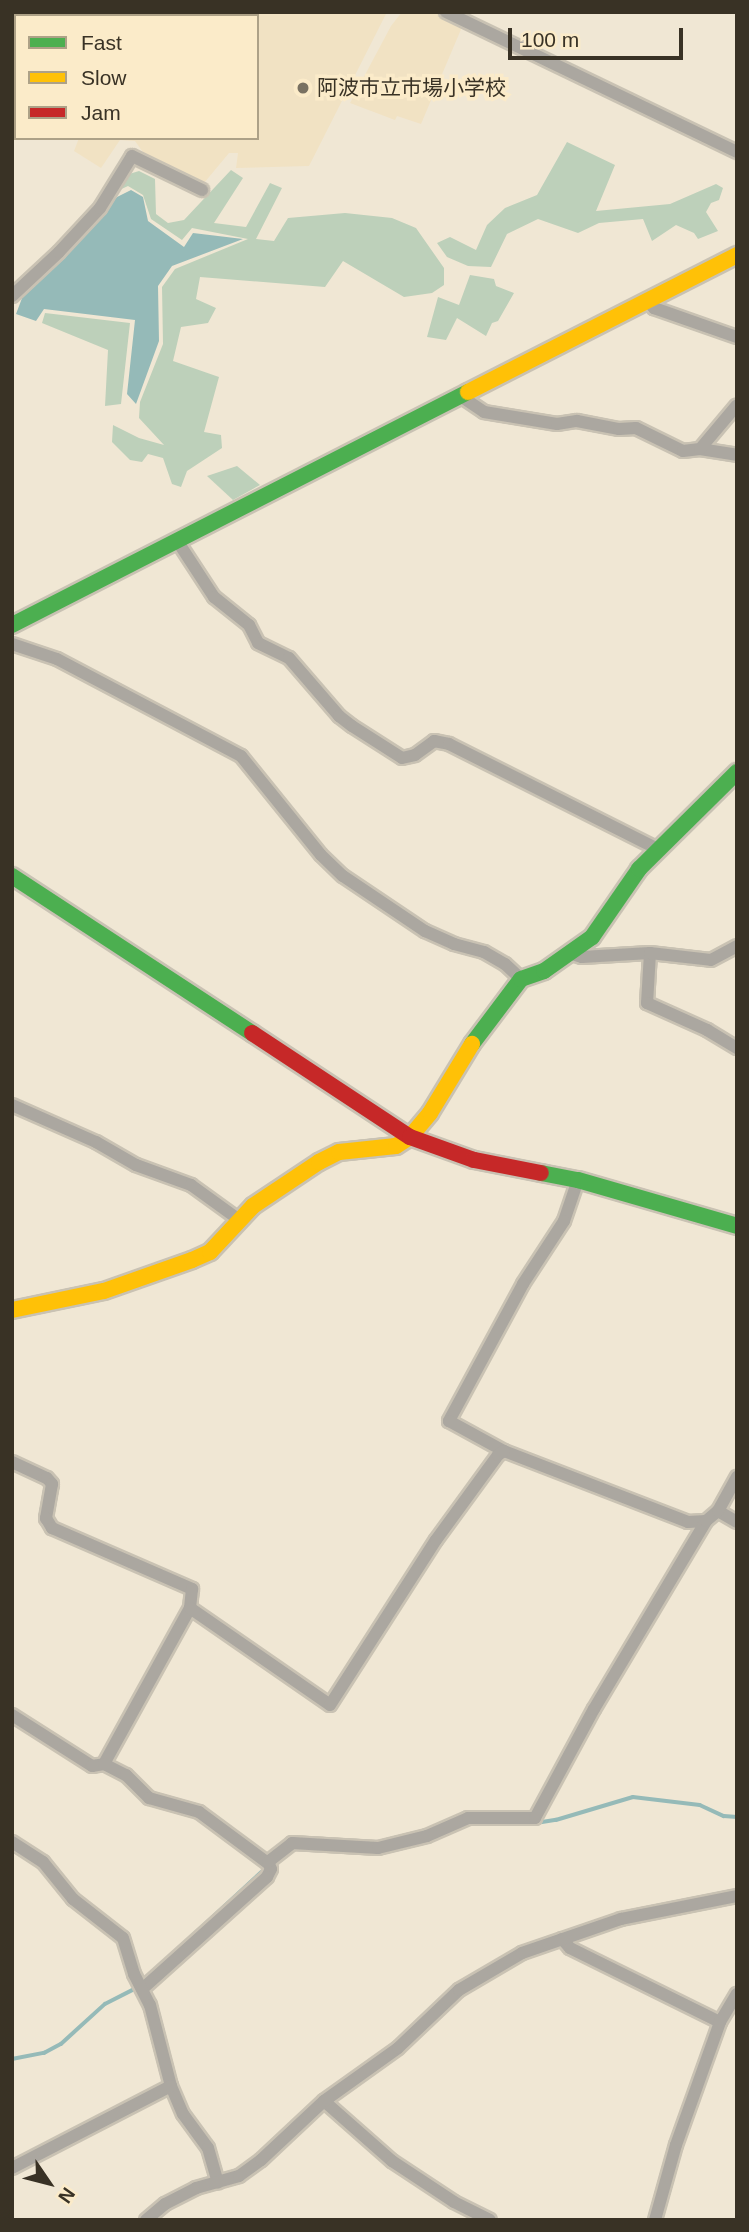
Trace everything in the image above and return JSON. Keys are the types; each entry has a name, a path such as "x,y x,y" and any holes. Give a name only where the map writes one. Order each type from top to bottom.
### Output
{"street":[{"path":"446,12 737,152"},
{"path":"12,296 59,253 100,208 132,156 202,190"},
{"path":"12,625 737,255"},
{"path":"648,300 654,308 737,337"},
{"path":"459,395 484,412 558,424 577,421 619,429 636,428 683,451 700,449 737,455"},
{"path":"700,449 737,405"},
{"path":"178,542 214,597 249,625 258,643 289,658 339,716 402,758 415,755 434,741 449,744 658,849"},
{"path":"12,644 68,665 241,756 321,855 343,876 425,931 454,944 484,952 505,964 521,979"},
{"path":"12,1310 104,1291 192,1260 221,1242 238,1219 319,1162 339,1152 396,1146 410,1137 430,1113 464,1054 521,979 544,971 572,954 592,937 639,869 737,772"},
{"path":"12,876 410,1137 474,1160 578,1180 737,1226"},
{"path":"572,954 582,957 650,953 711,960 737,946"},
{"path":"650,953 647,1003 707,1030 737,1048"},
{"path":"12,1105 96,1142 136,1165 191,1185 238,1219"},
{"path":"578,1180 565,1221 523,1284 449,1421 504,1451 688,1522 706,1521"},
{"path":"190,1608 330,1705 436,1539 498,1455 504,1451"},
{"path":"12,1462 47,1478 52,1484 46,1518 52,1528 192,1589 190,1608 104,1764"},
{"path":"142,1989 267,1877 269,1864 292,1843 378,1848 427,1836 468,1818 535,1818 594,1709 706,1521 718,1511 737,1476"},
{"path":"718,1511 737,1522"},
{"path":"12,1715 92,1766 104,1764 126,1775 149,1798 199,1812 269,1864"},
{"path":"12,1842 43,1862 73,1899 123,1938 161,2041 171,2086 183,2114 208,2148 218,2183"},
{"path":"146,2220 186,2194 239,2176 261,2160 324,2101 398,2048 460,1990 522,1953 621,1919 737,1896"},
{"path":"562,1939 570,1948 720,2022"},
{"path":"655,2220 676,2144 720,2022 737,1994"},
{"path":"12,2168 171,2086"},
{"path":"324,2101 393,2161 443,2195 490,2220"}],"shaded area":[{"name":"阿波市立市場小学校","path":"387,12 309,166 236,168 238,153 229,153 204,183 145,155 135,141 120,140 259,140 259,14 187,14"},
{"path":"402,12 434,12 462,27 421,124 397,116 395,120 350,103 391,26"},
{"name":"阿波市立市場小学校","path":"78,140 120,140 101,168 74,151"}],"green space":[{"path":"567,142 615,165 596,211 670,204 716,184 723,188 719,200 711,203 706,212 718,231 698,239 694,233 676,225 652,241 643,219 599,223 578,233 538,219 507,234 491,267 468,266 447,257 437,243 450,237 476,250 487,225 505,208 537,195"},
{"path":"231,170 243,178 214,223 246,227 270,183 282,188 256,239 274,241 288,218 345,213 392,218 416,228 444,268 444,285 432,293 404,297 343,261 325,287 200,277 196,299 216,308 208,323 181,327 173,361 219,377 204,432 221,435 222,448 187,471 181,487 172,484 163,458 148,454 142,462 130,460 112,442 113,425 139,438 164,445 139,418 140,402 163,344 162,287 175,269 248,239 192,228 182,240 151,219 143,195 128,186 115,192 126,175 139,171 155,179 156,214 168,223 184,220"},
{"path":"470,275 494,279 496,286 514,293 498,321 492,323 486,336 457,318 446,340 427,337 438,297 459,305"},
{"path":"45,313 130,323 121,404 105,406 108,350 42,323"},
{"path":"237,466 260,485 233,500 207,476"}],"water":[{"path":"131,190 143,197 148,221 184,247 193,233 243,239 172,266 158,286 159,341 136,404 127,394 135,320 44,309 36,321 16,314 24,293 65,255 117,197"}],"waterway":[{"path":"536,1823 556,1820 633,1797 700,1805 724,1816 737,1817"},
{"path":"190,1938 267,1867"},
{"path":"12,2059 44,2053 61,2044 105,2004 136,1988"}],"traffic: fast":[{"path":"12,625 468,392"},
{"path":"472,1044 521,979 544,971 592,937 639,869 737,772"},
{"path":"12,876 252,1033"},
{"path":"541,1173 578,1180 737,1226"}],"traffic: slow":[{"path":"468,392 737,255"},
{"path":"12,1310 104,1291 192,1260 210,1252 253,1206 319,1162 339,1152 396,1146 410,1137 430,1113 472,1044"}],"traffic: jam":[{"path":"252,1033 410,1137 474,1160 541,1173"}],"place":[{"name":"阿波市立市場小学校","path":"303,88"}]}
